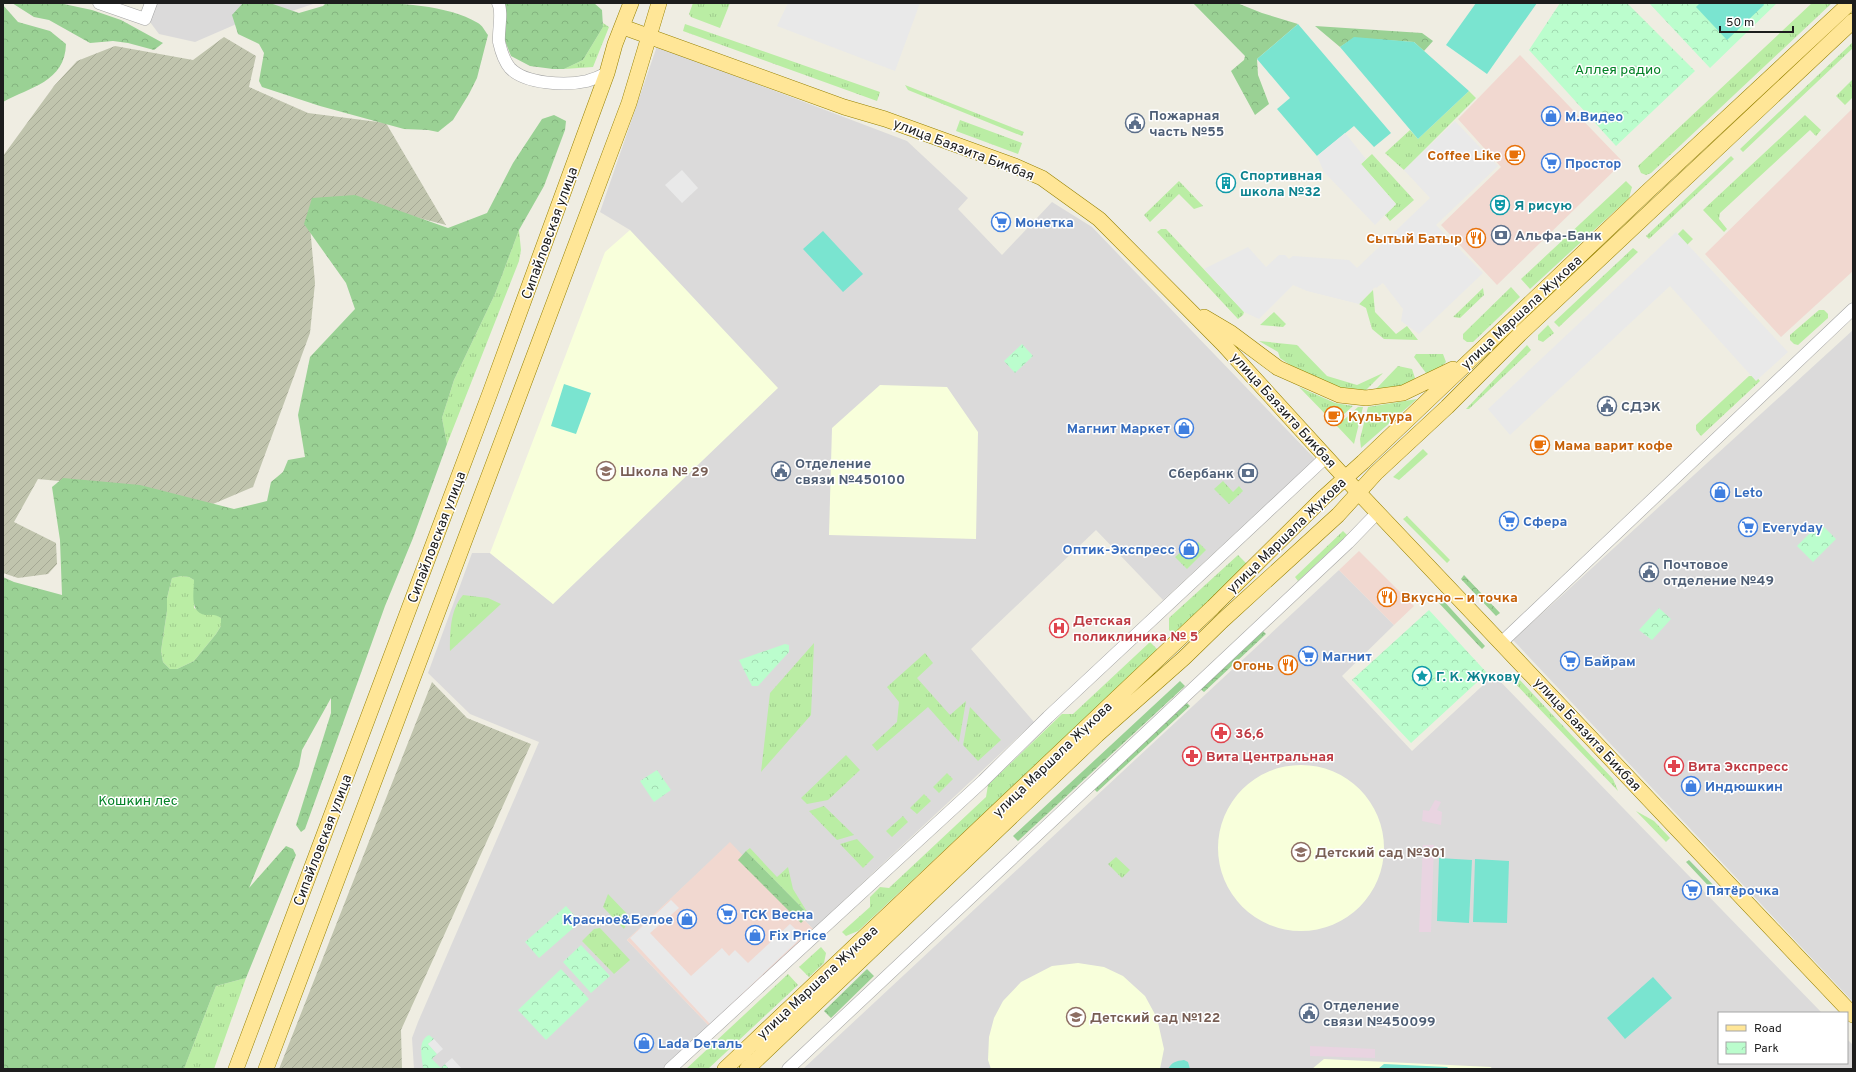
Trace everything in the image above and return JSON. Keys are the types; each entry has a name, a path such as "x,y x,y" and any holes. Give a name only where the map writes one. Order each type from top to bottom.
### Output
{"main road":[{"name":"Сипайловская улица","path":"236,1069 490,394 631,3"},
{"name":"Сипайловская улица","path":"266,1069 629,102 659,3"},
{"name":"улица Маршала Жукова","path":"725,1069 1212,607 1323,498 1850,3"},
{"name":"улица Маршала Жукова","path":"748,1069 1097,735 1184,658 1332,520 1376,473 1447,407 1520,334 1853,21"},
{"name":"улица Баязита Бикбая","path":"623,27 844,107 886,119 1015,166 1042,178 1100,219 1223,344 1346,477 1358,492 1853,1015"},
{"path":"1183,305 1231,333 1278,368 1339,395 1366,398 1403,392 1468,361"}],"street":[{"path":"99,3 145,19 151,3"},
{"path":"498,3 501,8 498,29 500,43 506,62 516,73 540,81 562,83 586,81 607,73"},
{"path":"1501,643 1853,309"},
{"path":"670,1069 983,781 1048,717 1326,457"},
{"path":"788,1069 1342,549 1378,512"}],"shaded area":[{"path":"157,3 316,3 292,11 248,19 195,42 159,34 150,22"},
{"path":"788,3 920,3 895,71 777,26"},
{"path":"1476,3 1537,3 1487,74 1446,45"},
{"path":"1700,3 1763,3 1764,5 1727,40 1696,7"},
{"path":"1298,24 1391,133 1374,147 1354,126 1317,156 1277,109 1290,98 1257,59"},
{"path":"224,37 256,56 249,87 308,113 386,123 446,225 347,199 309,214 315,283 310,333 253,487 213,504 90,484 38,479 14,522 56,543 57,564 48,574 18,578 3,573 3,156 54,86 77,61 115,46 193,60"},
{"path":"1354,37 1414,42 1469,91 1418,139 1340,47"},
{"path":"657,46 907,141 968,198 958,209 1002,255 1052,202 1092,227 1315,459 1163,600 1096,530 971,649 1034,722 813,929 730,843 627,940 710,1027 665,1069 414,1069 412,1038 418,1022 539,742 470,714 428,673 472,553 490,553 553,604 630,230 600,212"},
{"path":"1520,55 1623,162 1497,285 1441,225 1501,167 1458,119"},
{"path":"1853,108 1853,271 1781,337 1705,254"},
{"path":"1455,121 1498,166 1436,225 1483,273 1419,334 1401,321 1403,309 1383,283 1376,288 1375,287 1359,304 1307,291 1293,285 1259,319 1244,312 1204,269 1248,247 1266,267 1279,255 1285,255 1289,259 1293,256 1349,260 1357,268 1430,198 1404,170"},
{"path":"1345,133 1366,159 1361,164 1396,204 1375,225 1324,172 1317,156"},
{"path":"682,170 698,188 682,203 665,185"},
{"name":"Школа № 29","path":"630,230 778,388 553,604 490,553 605,252"},
{"path":"823,231 863,274 843,292 803,249"},
{"path":"1676,232 1788,352 1756,381 1670,286 1510,435 1488,409"},
{"path":"1853,330 1853,1002 1513,640"},
{"path":"564,384 591,393 576,434 551,426"},
{"path":"880,385 947,387 978,432 976,539 829,535 832,428"},
{"path":"1359,551 1414,606 1394,625 1339,570"},
{"path":"1339,570 1394,625 1342,676 1412,751 1494,675 1821,1012 1718,1012 1718,1064 1848,1064 1848,1040 1853,1045 1853,1069 803,1069"},
{"path":"432,682 467,718 531,744 401,1030 402,1069 279,1069"},
{"name":"Детский сад №301","path":"1293,765 1309,765 1333,771 1360,789 1378,816 1383,832 1383,864 1378,880 1360,907 1347,917 1325,928 1309,931 1293,931 1269,925 1248,912 1237,901 1224,880 1221,872 1218,856 1218,840 1224,816 1237,795 1248,784 1269,771 1277,768"},
{"path":"1435,800 1441,802 1437,810 1442,812 1441,825 1422,821 1423,810 1429,811"},
{"path":"730,842 813,929 710,1027 627,940"},
{"path":"1423,845 1434,845 1431,932 1419,932"},
{"path":"1439,858 1472,860 1469,923 1437,921"},
{"path":"1475,859 1509,861 1507,923 1473,922"},
{"path":"671,900 679,908 650,933 691,976 722,948 729,956 735,950 748,963 790,924 803,936 710,1024 630,938"},
{"name":"Детский сад №122","path":"1078,963 1104,967 1123,976 1145,996 1157,1018 1164,1049 1160,1069 991,1069 988,1060 989,1037 994,1018 1003,1001 1021,982 1052,966"},
{"path":"1653,977 1672,998 1625,1039 1607,1018"},
{"path":"434,1039 443,1049 437,1054 428,1044"},
{"path":"1310,1046 1375,1049 1375,1058 1310,1056"},
{"path":"452,1058 462,1069 449,1069 445,1064"},
{"path":"1324,1059 1491,1067 1492,1069 1312,1069"},
{"path":"1184,1060 1188,1062 1190,1069 1168,1069 1174,1062"},
{"path":"1384,1064 1447,1067 1449,1069 1378,1069"}],"green space":[{"path":"12,3 59,3 92,10 121,20 163,43 154,50 128,43 113,41 90,43 49,20 34,17"},
{"path":"243,3 270,3 299,13 323,6 326,3 404,4 444,10 462,16 479,24 488,35 477,78 453,120 438,132 404,129 320,106 262,87 259,81 264,53 259,44 238,34 232,15"},
{"path":"503,3 594,3 602,10 603,27 583,60 564,69 530,66 511,56 503,36"},
{"path":"693,3 730,3 720,28 691,17 689,14"},
{"path":"1193,3 1237,3 1262,13 1298,24 1257,59 1258,75 1269,104 1255,115 1231,71 1244,60 1245,56"},
{"name":"Аллея радио","path":"1560,3 1627,3 1695,71 1616,146 1529,50"},
{"path":"1649,3 1777,3 1710,68"},
{"path":"1812,3 1832,3 1651,173 1646,175 1641,173 1638,166"},
{"path":"3,5 18,22 50,31 66,44 64,57 60,67 53,75 35,87 3,102"},
{"path":"603,23 609,27 593,67 564,69 583,60 603,27"},
{"path":"685,24 880,92 877,101 683,31"},
{"path":"1315,26 1422,33 1433,41 1424,51 1414,42 1354,38 1340,47"},
{"path":"1853,42 1853,48 1743,152 1740,149"},
{"path":"1853,79 1853,97 1845,105 1836,96"},
{"path":"905,85 1024,132 1022,136 908,90"},
{"path":"1469,91 1476,98 1404,170 1385,153 1410,130 1418,139"},
{"name":"Кошкин лес","path":"554,115 566,121 565,130 544,186 519,230 495,294 454,380 442,418 447,444 413,538 385,606 305,829 301,832 296,825 331,713 331,698 302,750 299,766 249,888 286,846 293,849 296,855 246,978 216,986 184,1069 3,1069 3,577 14,582 62,595 60,540 52,487 63,478 140,485 234,509 267,501 271,482 283,472 288,460 305,457 298,415 310,357 355,309 346,283 304,224 312,198 355,195 448,228 487,213 513,163 542,119","holes":["182,576 189,577 194,580 193,596 197,611 206,615 215,615 221,618 221,626 194,661 177,669 170,669 163,662 161,651 167,611 167,598 172,578"]},
{"path":"1805,115 1821,130 1816,136 1810,130 1720,213 1719,219 1727,229 1724,232 1703,210"},
{"path":"960,120 1022,143 1018,154 956,131"},
{"path":"1372,154 1414,200 1390,221 1385,215 1396,204 1361,164"},
{"path":"1731,156 1734,159 1649,239 1646,236"},
{"path":"1179,181 1203,206 1194,209 1179,194 1150,222 1144,215"},
{"path":"1626,181 1632,187 1629,198 1530,289 1521,279"},
{"path":"1161,229 1166,229 1244,312 1243,315 1238,319 1157,232"},
{"path":"1683,229 1693,239 1677,255 1666,246"},
{"path":"519,230 521,250 519,261 447,444 442,418 454,380 495,294"},
{"path":"1633,248 1638,252 1559,327 1554,322"},
{"path":"1511,287 1520,297 1473,342 1467,342 1463,339 1463,334"},
{"path":"1483,288 1484,295 1460,318 1453,317"},
{"path":"1373,290 1375,312 1396,334 1407,326 1418,340 1384,339 1372,329 1366,308 1359,304"},
{"path":"1819,310 1824,310 1828,314 1828,318 1798,345 1794,344 1790,340 1790,335"},
{"path":"1274,312 1286,324 1283,327 1260,325"},
{"path":"1548,325 1554,333 1543,342 1538,340 1538,335"},
{"path":"1259,341 1297,345 1327,376 1357,385 1383,373 1364,392 1344,390 1297,370 1280,358 1278,352"},
{"path":"1022,344 1033,356 1015,373 1004,361"},
{"path":"1527,345 1531,350 1469,409 1466,409"},
{"path":"1416,354 1443,354 1446,362 1434,374 1426,373 1414,357"},
{"path":"1398,366 1412,369 1415,378 1412,382 1397,388 1374,391"},
{"path":"1749,376 1756,376 1760,381 1701,436 1696,430 1696,425"},
{"path":"1299,387 1335,403 1353,406 1334,423"},
{"path":"1417,399 1361,448 1360,439 1368,407"},
{"path":"1358,407 1363,407 1354,444 1337,426"},
{"path":"1423,449 1428,454 1399,480 1393,477"},
{"path":"1223,481 1233,492 1239,486 1243,491 1229,504 1214,489"},
{"path":"1407,516 1450,560 1447,563 1403,519"},
{"path":"1820,523 1836,539 1813,562 1797,546"},
{"path":"1343,531 1347,535 1298,581 1295,577"},
{"path":"1198,542 1206,550 1187,569 1175,557 1182,551 1186,554"},
{"path":"1238,555 1249,566 1174,633 1172,633 1169,630 1169,618"},
{"path":"1464,575 1500,613 1496,616 1461,579"},
{"path":"182,576 189,577 194,580 194,608 207,615 215,614 221,618 221,626 194,661 177,669 170,669 163,662 161,651 167,611 167,598 172,578"},
{"path":"463,595 488,598 501,604 450,651 453,614 455,607"},
{"path":"1441,598 1485,646 1482,649 1437,601"},
{"path":"1659,608 1671,619 1652,640 1639,630"},
{"path":"1429,610 1487,673 1411,743 1352,680"},
{"path":"1261,629 1266,634 1204,692 1199,688"},
{"path":"1150,642 1158,650 858,931 846,936 842,932 870,907 870,897 880,887 889,888 986,797 988,785 1062,714 1073,714"},
{"path":"814,643 811,715 761,772 770,693"},
{"path":"785,644 789,645 789,652 758,686 752,686 739,660"},
{"path":"925,653 933,663 917,678 950,715 966,701 959,742 928,707 877,751 872,745 897,722 899,702 887,687"},
{"path":"1514,676 1517,677 1613,779 1618,791 1510,678"},
{"path":"1180,681 1185,686 1018,841 1013,836"},
{"path":"1185,701 1190,706 1097,792 1092,787"},
{"path":"970,707 1001,740 978,761 963,745"},
{"path":"846,755 860,770 828,800 807,804 801,798"},
{"path":"657,770 671,790 654,802 640,781"},
{"path":"947,773 953,779 939,793 933,787"},
{"path":"924,794 931,801 917,814 910,808"},
{"path":"824,806 854,835 837,840 809,811"},
{"path":"1636,811 1654,821 1670,838 1666,842"},
{"path":"903,816 908,822 892,837 886,831"},
{"path":"857,839 874,857 863,868 840,844"},
{"path":"750,848 777,877 788,867 793,889 809,915 746,851"},
{"path":"746,851 809,915 801,923 738,860"},
{"path":"1116,857 1130,870 1122,878 1108,864"},
{"path":"1689,860 1720,892 1717,895 1686,862"},
{"path":"608,894 630,917 624,929 603,907"},
{"path":"566,906 580,922 539,958 525,942"},
{"path":"600,928 630,960 614,974 582,941 594,929"},
{"path":"581,945 610,976 591,993 563,962"},
{"path":"821,947 826,953 824,963 809,977 799,967"},
{"path":"561,969 589,999 546,1040 518,1010"},
{"path":"867,969 874,976 831,1018 824,1011"},
{"path":"788,974 798,985 708,1069 686,1069"},
{"path":"246,978 214,1069 184,1069 216,986"},
{"path":"429,1035 434,1039 428,1044 437,1054 432,1059 441,1068 445,1064 449,1069 423,1068 421,1050 423,1041"}],"place":[{"name":"М.Видео","path":"1551,116"},
{"name":"Пожарная часть №55","path":"1135,123"},
{"name":"Coffee Like","path":"1515,155"},
{"name":"Простор","path":"1551,163"},
{"name":"Спортивная школа №32","path":"1226,183"},
{"name":"Я рисую","path":"1500,205"},
{"name":"Монетка","path":"1001,222"},
{"name":"Альфа-Банк","path":"1501,235"},
{"name":"Сытый Батыр","path":"1476,238"},
{"name":"СДЭК","path":"1607,406"},
{"name":"Культура","path":"1334,416"},
{"name":"Магнит Маркет","path":"1184,428"},
{"name":"Мама варит кофе","path":"1540,445"},
{"name":"Школа № 29","path":"606,471"},
{"name":"Отделение связи №450100","path":"781,471"},
{"name":"Сбербанк","path":"1248,473"},
{"name":"Leto","path":"1720,492"},
{"name":"Сфера","path":"1509,521"},
{"name":"Everyday","path":"1748,527"},
{"name":"Оптик-Экспресс","path":"1189,549"},
{"name":"Почтовое отделение №49","path":"1649,572"},
{"name":"Вкусно — и точка","path":"1387,597"},
{"name":"Детская поликлиника № 5","path":"1059,628"},
{"name":"Магнит","path":"1308,656"},
{"name":"Байрам","path":"1570,661"},
{"name":"Огонь","path":"1288,665"},
{"name":"Г. К. Жукову","path":"1422,676"},
{"name":"36,6","path":"1221,733"},
{"name":"Вита Центральная","path":"1192,756"},
{"name":"Вита Экспресс","path":"1674,766"},
{"name":"Индюшкин","path":"1691,786"},
{"name":"Детский сад №301","path":"1301,852"},
{"name":"Пятёрочка","path":"1692,890"},
{"name":"ТСК Весна","path":"727,914"},
{"name":"Красное&Белое","path":"687,919"},
{"name":"Fix Price","path":"755,935"},
{"name":"Отделение связи №450099","path":"1309,1013"},
{"name":"Детский сад №122","path":"1076,1017"},
{"name":"Lada Dеталь","path":"644,1043"}]}
